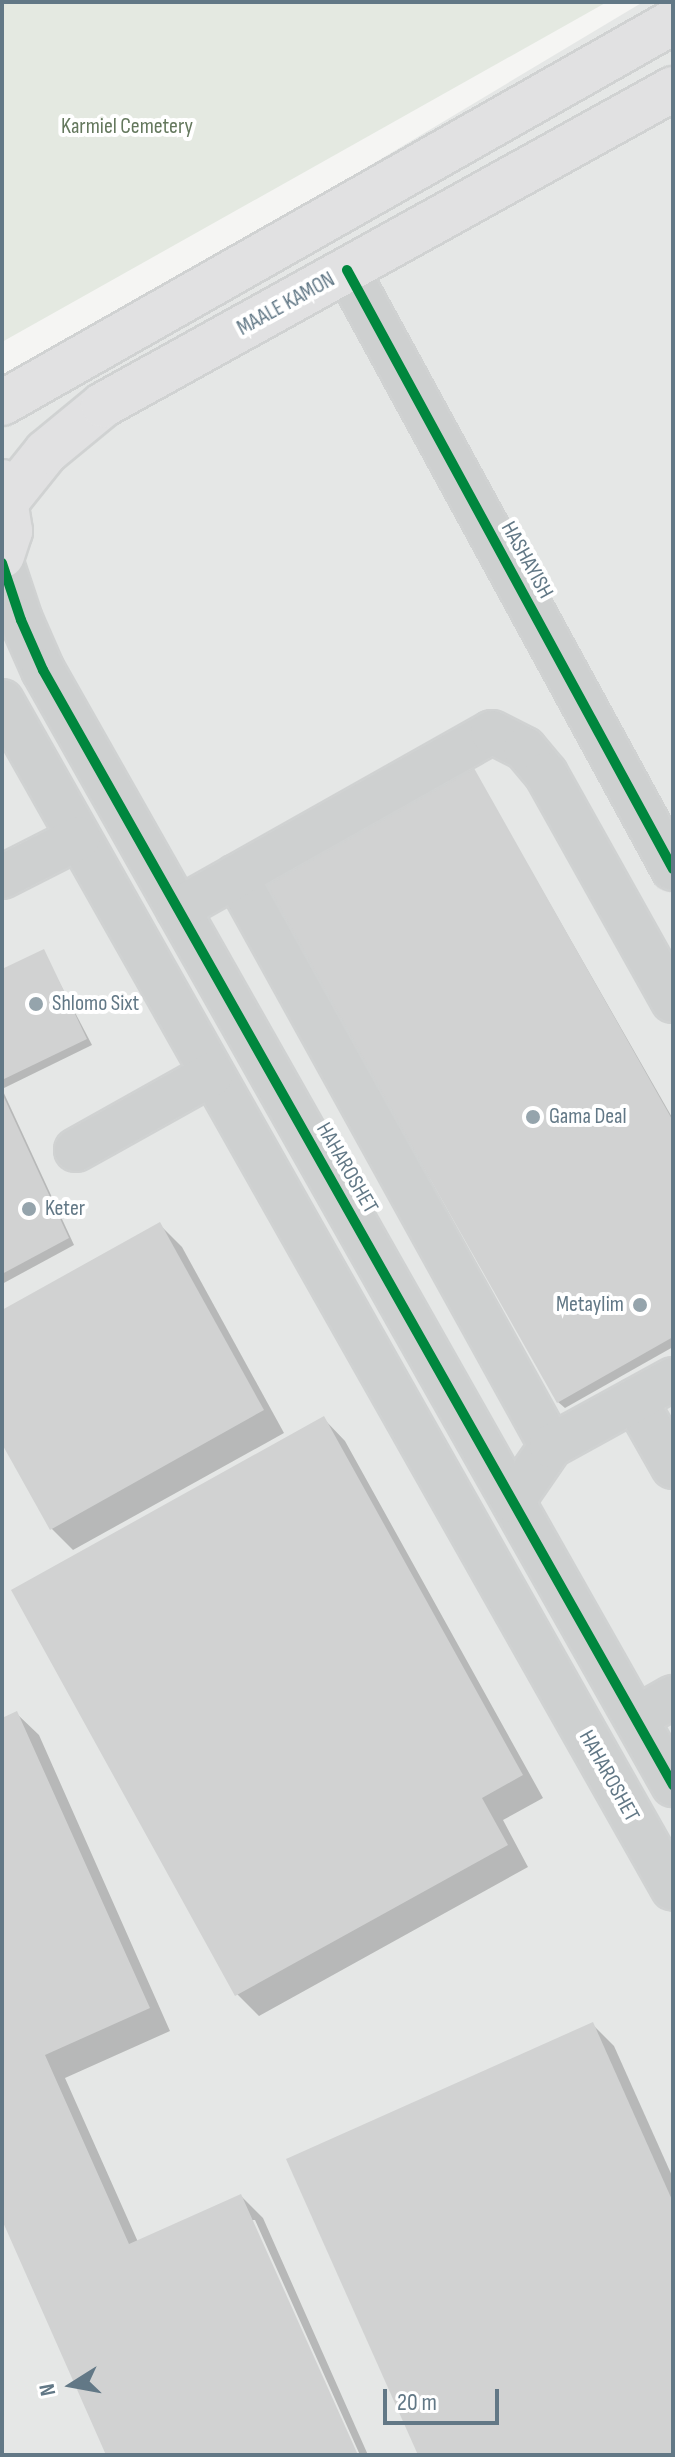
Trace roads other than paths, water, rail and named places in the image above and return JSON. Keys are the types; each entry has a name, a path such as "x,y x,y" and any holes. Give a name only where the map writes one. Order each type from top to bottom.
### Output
{"main road":[{"path":"2,403 668,16"},
{"name":"MAALE KAMON","path":"4,492 103,405 673,89"},
{"path":"2,556 10,531 4,492"}],"street":[{"name":"HASHAYISH","path":"347,270 673,869"},
{"name":"HAHAROSHET","path":"2,563 21,620 43,670 673,1785"},
{"name":"HAHAROSHET","path":"2,701 673,1889"},
{"path":"178,909 492,732 525,749 546,774 673,1001"},
{"path":"2,877 79,838"},
{"path":"236,876 551,1446"},
{"path":"244,1026 302,995"},
{"path":"76,1150 212,1074"},
{"path":"313,1148 368,1116"},
{"path":"513,1501 551,1446 673,1379"},
{"path":"635,1400 673,1467"},
{"path":"636,1718 673,1697"}],"place":[{"name":"Shlomo Sixt","path":"36,1004"},
{"name":"Gama Deal","path":"533,1117"},
{"name":"Keter","path":"29,1209"},
{"name":"Metaylim","path":"640,1305"}],"park label":[{"name":"Karmiel Cemetery","path":"127,127"}]}
